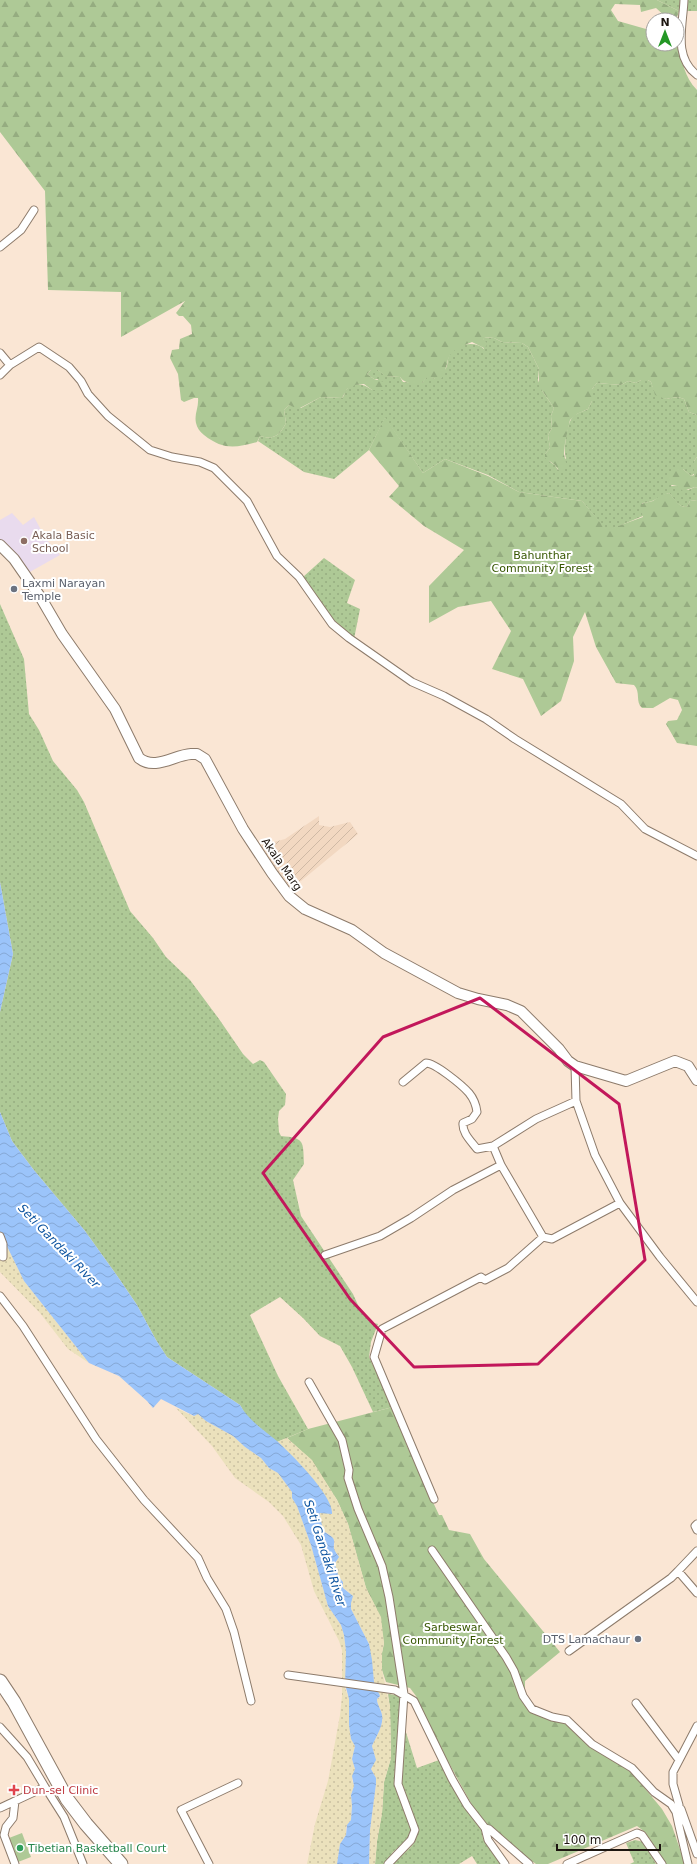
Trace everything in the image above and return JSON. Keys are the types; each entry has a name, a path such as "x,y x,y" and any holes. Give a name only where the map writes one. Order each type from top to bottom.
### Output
{"highway":[{"path":"2,1687 14,1702 67,1799 86,1824 122,1864"}],"main road":[{"name":"Akala Marg","path":"0,545 14,558 41,598 62,634 115,709 139,758 147,763 157,763 191,754 197,754 206,759 243,829 272,873 295,902 305,909 352,930 384,953 453,990 468,997 507,1005 520,1011 568,1061 575,1066 626,1081 675,1060 688,1066 697,1080"}],"street":[{"path":"684,0 680,38 686,66 697,75"},
{"path":"0,247 21,230 34,210"},
{"path":"0,375 10,365 39,347 69,367 81,381 88,394 108,416 150,450 157,454 200,462 214,468 247,501 277,556 299,578 332,624 349,638 412,682 444,696 486,719 515,739 621,804 645,829 697,856"},
{"path":"0,352 10,365"},
{"path":"403,1082 426,1063 431,1063 464,1088 476,1104 477,1112 472,1119 463,1122 462,1128 477,1149 493,1146 536,1119 576,1101"},
{"path":"575,1066 576,1101 595,1155 620,1203 660,1257 697,1302"},
{"path":"493,1146 501,1165 543,1237 552,1239 620,1203"},
{"path":"324,1255 380,1236 411,1218 453,1190 501,1165"},
{"path":"0,1236 3,1244 3,1257"},
{"path":"434,1499 374,1357 382,1329 481,1277 485,1280 508,1268 543,1237"},
{"path":"0,1296 23,1326 96,1439 144,1500 198,1558 207,1578 226,1610 234,1632 251,1701"},
{"path":"309,1382 342,1440 349,1470 348,1478 358,1509 382,1566 389,1597 404,1694 398,1784 413,1821 415,1833 407,1845 388,1864"},
{"path":"697,1524 695,1526 697,1530"},
{"path":"432,1550 506,1657 524,1696 532,1709 552,1717 567,1720 592,1744 632,1768 654,1792 671,1804 676,1812 688,1864"},
{"path":"569,1651 671,1578 697,1551"},
{"path":"678,1571 697,1593"},
{"path":"288,1676 395,1690 414,1701 452,1779 468,1805 485,1828 488,1840 505,1864"},
{"path":"636,1703 679,1760"},
{"path":"697,1726 673,1772 673,1784 679,1805 697,1854"},
{"path":"0,1727 27,1757 64,1817 83,1864"},
{"path":"209,1864 181,1810 238,1783"},
{"path":"0,1808 45,1787"},
{"path":"15,1801 14,1818 6,1827 4,1835 15,1864"},
{"path":"679,1805 679,1826"},
{"path":"485,1828 489,1829 529,1864"},
{"path":"567,1864 637,1833 642,1835 662,1864"}],"highlighted area":[{"path":"480,998 619,1104 645,1260 538,1364 414,1367 350,1299 263,1173 383,1037"}],"shaded area":[{"name":"Akala Basic School","path":"12,513 23,525 34,517 46,539 60,555 28,573 0,543 0,520"},
{"path":"319,816 319,825 330,827 350,822 358,834 301,881 287,887 259,846 285,839"}],"green space":[{"path":"0,0 657,0 679,12 660,12 656,8 641,12 640,5 615,4 611,10 618,21 645,29 645,52 679,52 686,74 697,90 697,415 689,412 684,399 678,397 666,399 655,395 651,382 648,380 641,380 636,383 628,381 621,385 597,383 592,389 592,401 588,409 577,414 570,420 564,454 567,467 561,473 555,465 545,458 545,454 550,448 548,435 552,428 551,416 554,408 539,386 539,369 528,347 522,343 502,342 494,338 485,337 483,339 487,343 486,349 472,342 459,347 453,352 448,359 441,379 435,379 428,376 422,383 413,383 404,381 400,377 385,376 378,370 371,370 367,374 374,379 384,382 384,390 372,390 364,384 355,385 347,389 342,398 321,397 298,409 289,405 284,410 286,423 276,436 260,436 257,442 242,446 229,446 217,443 201,433 196,425 198,398 184,402 181,400 178,374 170,358 172,350 179,349 180,339 192,334 191,325 183,316 179,316 176,313 185,301 121,337 121,292 48,290 45,191 0,132"},
{"path":"657,0 697,0 697,11 679,11"},
{"path":"483,337 494,338 502,342 522,343 528,347 539,369 538,380 543,392 554,408 551,416 552,428 548,435 550,448 545,454 558,470 566,458 565,444 570,421 575,415 588,409 592,401 592,389 597,383 621,385 628,381 636,383 641,380 648,380 651,382 655,393 666,399 678,397 684,399 689,412 697,415 697,457 694,461 695,473 691,476 683,469 671,486 677,486 688,490 695,487 697,488 697,500 690,501 687,507 684,507 677,503 669,493 665,494 649,502 642,503 643,516 607,531 582,501 519,492 488,475 445,459 423,473 385,418 369,450 334,479 304,472 258,441 260,436 273,437 281,431 286,423 284,410 289,405 301,408 321,397 342,398 349,387 356,384 366,386 372,390 378,379 374,379 367,374 371,370 378,370 386,376 400,377 403,382 422,383 428,375 435,379 445,369 449,356 452,352 460,346 471,344 480,346 484,349"},
{"name":"Bahunthar Community Forest","path":"385,417 423,473 445,459 488,476 519,492 582,501 607,530 643,517 640,504 653,501 661,495 669,493 681,506 684,507 687,507 690,501 697,500 697,746 677,743 666,724 668,721 677,720 682,710 678,700 670,698 653,708 642,708 640,706 637,691 634,685 616,683 596,647 585,612 573,637 574,661 561,701 541,716 523,679 492,669 511,631 491,601 458,607 429,623 429,586 464,550 424,526 389,497 399,486 369,450"},
{"path":"697,457 697,488 695,487 683,491 677,486 667,484 669,477 678,468 683,469 691,476 694,475 694,461"},
{"path":"324,558 355,580 347,603 360,609 354,639 327,613 303,577"},
{"path":"0,604 24,659 29,714 39,730 53,761 77,790 84,802 130,911 153,938 166,957 190,980 243,1054 253,1064 260,1060 264,1062 286,1094 285,1105 279,1111 279,1132 281,1136 299,1140 303,1146 304,1164 293,1180 301,1216 370,1322 378,1324 371,1342 369,1357 393,1407 373,1412 352,1367 340,1346 320,1336 280,1297 250,1315 278,1376 308,1429 277,1442 247,1417 240,1405 167,1357 137,1305 85,1231 33,1169 12,1141 0,1112 0,1012 13,954 0,882"},
{"name":"Sarbeswar Community Forest","path":"393,1407 407,1446 439,1515 442,1515 449,1530 470,1534 484,1559 560,1652 525,1681 525,1695 530,1710 566,1722 628,1768 662,1809 672,1826 685,1864 666,1864 645,1832 637,1826 548,1864 536,1864 514,1848 502,1835 489,1826 473,1807 432,1732 416,1696 410,1688 386,1682 382,1670 382,1653 384,1643 377,1610 366,1588 348,1524 337,1500 312,1461 287,1438 308,1429"},
{"path":"388,1694 396,1695 400,1698 400,1726 394,1778 396,1789 412,1827 407,1840 393,1852 384,1864 375,1864 382,1813 384,1782 391,1758 390,1707"},
{"path":"405,1729 417,1768 439,1760 481,1827 483,1839 501,1864 477,1864 472,1856 459,1864 391,1864 412,1846 417,1836 416,1820 403,1789 400,1775"},
{"name":"Tibetian Basketball Court","path":"22,1833 31,1857 18,1862 9,1838"},
{"path":"635,1840 644,1842 656,1864 630,1864 634,1862 626,1843"}],"sand":[{"path":"0,1232 24,1281 89,1363 68,1349 40,1313 0,1272"},
{"path":"176,1408 193,1416 198,1414 206,1421 233,1436 245,1447 261,1458 269,1468 278,1473 292,1492 292,1498 297,1506 311,1545 328,1606 341,1625 346,1651 345,1688 349,1699 349,1725 351,1739 355,1746 352,1759 355,1769 352,1780 354,1786 351,1795 351,1820 346,1827 346,1835 340,1844 337,1864 307,1864 315,1824 328,1781 340,1715 342,1696 342,1650 339,1641 314,1591 301,1545 283,1516 269,1502 235,1478 212,1446"},
{"path":"287,1438 312,1460 337,1500 348,1524 366,1588 381,1617 384,1643 382,1653 382,1670 390,1707 391,1758 384,1782 382,1813 375,1864 369,1864 370,1830 376,1784 375,1776 371,1769 375,1756 372,1746 382,1723 382,1715 377,1699 380,1697 374,1682 369,1644 351,1609 349,1592 343,1588 343,1582 340,1579 335,1566 338,1555 334,1550 334,1540 328,1533 316,1526 315,1518 319,1513 332,1513 330,1507 326,1498 318,1488 277,1442"}],"water":[{"path":"0,882 13,954 0,1012"},
{"path":"0,1112 12,1141 33,1169 85,1231 137,1305 167,1357 240,1405 252,1420 277,1441 301,1465 319,1486 331,1506 332,1514 319,1513 314,1519 318,1528 334,1540 334,1549 339,1557 335,1563 336,1568 343,1582 343,1588 353,1596 351,1609 369,1644 374,1682 380,1696 377,1699 382,1715 382,1723 372,1746 376,1760 371,1769 376,1778 376,1784 370,1830 369,1864 337,1864 340,1844 346,1835 347,1825 351,1820 351,1795 354,1786 352,1776 355,1769 352,1759 355,1746 351,1739 349,1725 349,1699 345,1684 346,1651 341,1625 328,1606 311,1545 297,1506 292,1498 292,1492 278,1473 269,1468 261,1458 245,1447 233,1436 206,1421 198,1414 194,1416 161,1399 153,1408 119,1376 89,1363 24,1281 0,1232"}],"waterway":[{"name":"Seti Gandaki River","path":"311,1502 319,1541"}],"place":[{"name":"Akala Basic School","path":"24,541"},
{"name":"Laxmi Narayan Temple","path":"14,589"},
{"name":"DTS Lamachaur","path":"638,1639"},
{"name":"Dun-sel Clinic","path":"14,1790"},
{"name":"Tibetian Basketball Court","path":"20,1848"}]}
